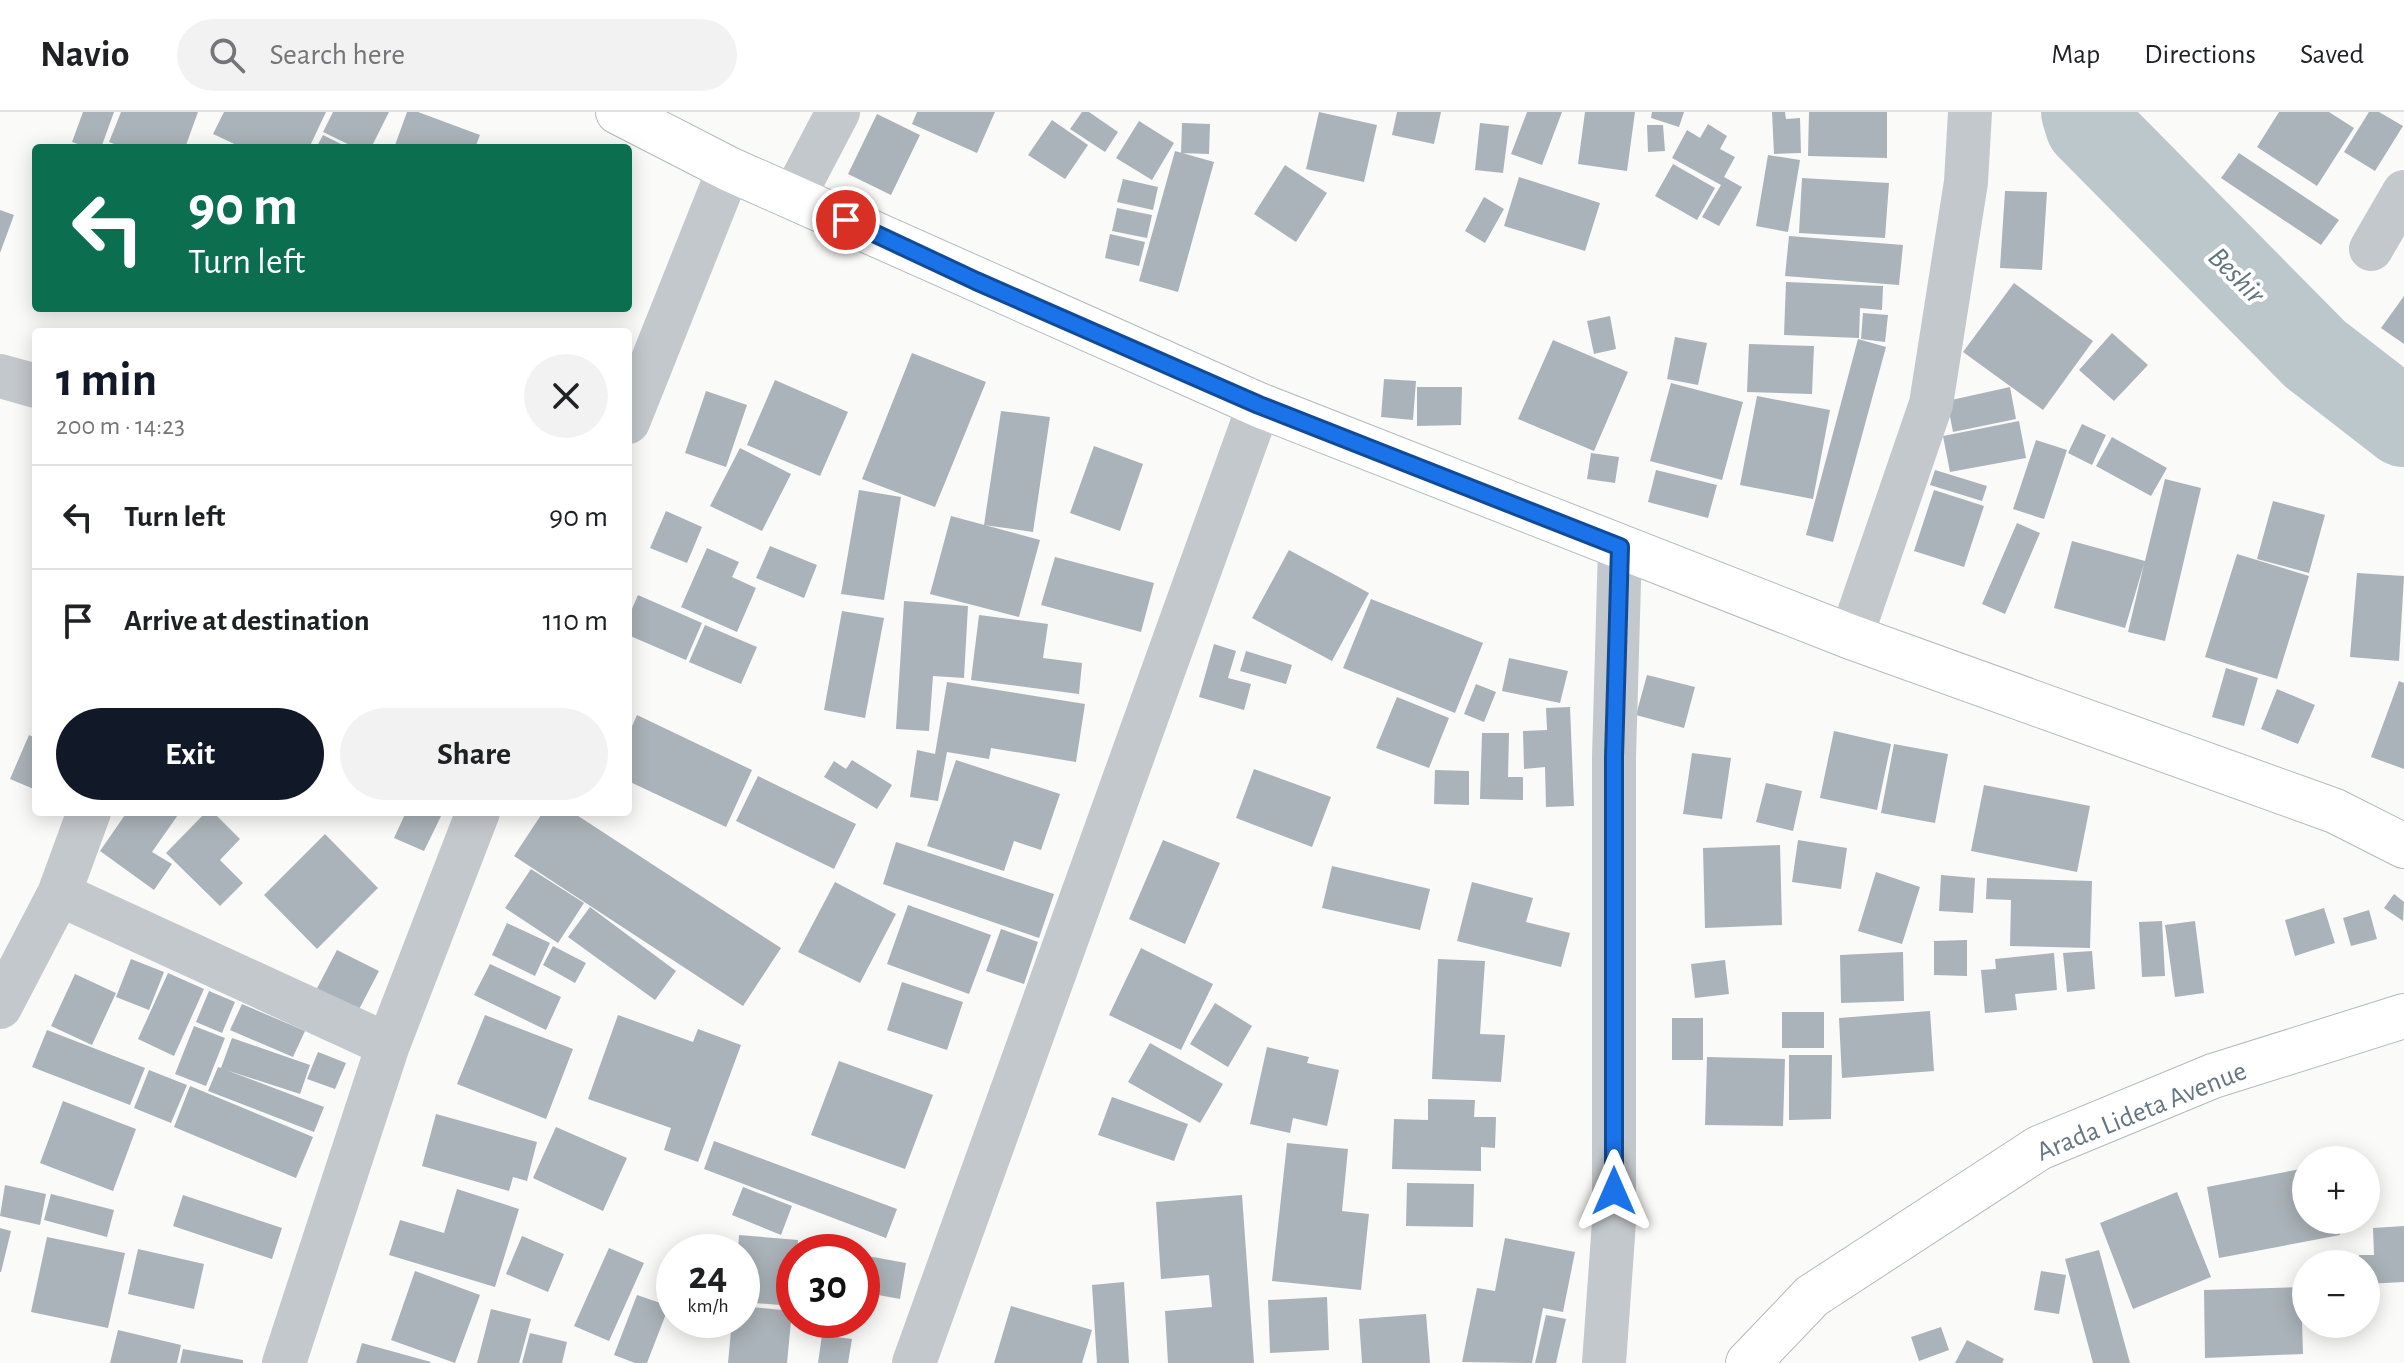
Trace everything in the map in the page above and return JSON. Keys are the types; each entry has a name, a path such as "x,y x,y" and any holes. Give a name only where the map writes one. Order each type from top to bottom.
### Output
{"main road":[{"path":"618,112 729,169 1259,405 1851,637 2335,811 2404,846"},
{"name":"Arada Lideta Avenue","path":"1748,1363 1812,1296 2039,1148 2213,1076 2404,1016"}],"street":[{"path":"794,196 838,112"},
{"path":"1851,637 1931,404 1966,182 1970,112"},
{"path":"632,412 729,169"},
{"path":"2371,249 2404,192"},
{"path":"0,376 32,385"},
{"path":"914,1363 1259,405"},
{"path":"1604,1363 1614,1222 1614,757 1620,547"},
{"path":"0,1007 59,894 88,816"},
{"path":"284,1363 388,1045 476,816"},
{"path":"59,894 388,1045"}],"building":[{"path":"83,112 114,112 102,144 72,142"},
{"path":"121,112 198,112 186,144 109,142"},
{"path":"224,112 326,112 311,144 234,144 213,134"},
{"path":"333,112 389,112 373,144 348,144 323,132"},
{"path":"407,112 418,112 480,135 477,144 395,144"},
{"path":"917,112 995,112 977,153 912,124"},
{"path":"1082,112 1089,112 1118,132 1105,152 1070,129"},
{"path":"1319,112 1377,125 1364,182 1306,169"},
{"path":"1397,112 1441,112 1434,144 1392,135"},
{"path":"1527,112 1562,112 1542,165 1511,154"},
{"path":"1585,112 1635,112 1627,171 1578,164"},
{"path":"1652,112 1684,112 1679,127 1651,118"},
{"path":"1772,112 1785,112 1786,119 1800,118 1801,153 1774,154"},
{"path":"1809,112 1887,112 1887,158 1808,156"},
{"path":"2279,112 2329,112 2354,128 2317,186 2257,147"},
{"path":"2369,112 2379,112 2403,126 2375,171 2344,152"},
{"path":"877,114 920,135 891,195 848,174"},
{"path":"1052,120 1088,145 1065,179 1028,155"},
{"path":"1139,121 1174,143 1152,180 1116,158"},
{"path":"1182,123 1210,124 1209,154 1181,153"},
{"path":"1480,123 1509,126 1503,173 1475,170"},
{"path":"1708,124 1727,136 1720,149 1735,157 1724,177 1742,187 1719,226 1702,217 1721,185 1672,158 1687,130 1700,138"},
{"path":"1647,125 1663,125 1665,151 1648,152"},
{"path":"323,135 341,144 318,144"},
{"path":"1175,151 1214,162 1178,292 1139,281"},
{"path":"2239,153 2339,220 2321,245 2221,178"},
{"path":"1768,155 1800,160 1788,232 1756,226"},
{"path":"1673,164 1715,188 1697,220 1655,196"},
{"path":"1285,165 1327,193 1296,242 1254,214"},
{"path":"1519,177 1600,203 1585,251 1504,226"},
{"path":"1802,178 1889,183 1885,238 1799,233"},
{"path":"1123,179 1158,187 1153,210 1117,202"},
{"path":"2005,191 2047,192 2042,270 2000,268"},
{"path":"1484,197 1504,209 1485,243 1465,231"},
{"path":"1117,208 1152,215 1147,238 1112,231"},
{"path":"0,210 14,215 0,253"},
{"path":"1110,234 1145,242 1139,266 1105,258"},
{"path":"1789,236 1903,245 1899,285 1785,276"},
{"path":"1786,282 1883,286 1882,310 1860,308 1859,338 1784,335"},
{"path":"2014,283 2093,341 2043,410 1963,352"},
{"path":"2404,296 2404,344 2381,328"},
{"path":"1863,313 1888,315 1885,342 1861,339"},
{"path":"1610,316 1616,349 1594,354 1587,321"},
{"path":"2112,333 2148,365 2114,401 2079,370"},
{"path":"1675,337 1707,343 1698,385 1667,379"},
{"path":"1858,339 1886,347 1833,542 1806,535"},
{"path":"1553,340 1628,372 1594,451 1518,419"},
{"path":"1749,344 1814,346 1812,394 1747,392"},
{"path":"912,353 986,382 935,507 862,479"},
{"path":"1384,379 1416,381 1413,420 1381,417"},
{"path":"775,380 848,412 820,476 747,445"},
{"path":"1671,383 1743,402 1722,480 1650,461"},
{"path":"1417,387 1462,387 1461,425 1417,426"},
{"path":"2010,387 2016,419 1953,432 1947,401"},
{"path":"706,391 747,405 726,467 685,453"},
{"path":"1757,396 1830,410 1813,499 1740,485"},
{"path":"1001,411 1050,417 1033,532 984,525"},
{"path":"2019,421 2026,458 1950,472 1943,436"},
{"path":"2082,424 2106,435 2092,465 2068,453"},
{"path":"2112,437 2167,468 2151,496 2096,466"},
{"path":"2036,440 2067,450 2044,519 2013,509"},
{"path":"1094,446 1143,464 1120,531 1070,513"},
{"path":"740,448 791,474 762,531 710,506"},
{"path":"1591,453 1619,457 1615,483 1587,479"},
{"path":"1656,470 1717,485 1708,518 1648,502"},
{"path":"1935,470 1987,486 1982,501 1930,485"},
{"path":"2165,479 2201,488 2165,641 2128,632 2144,564 2125,628 2054,608 2072,541 2145,561"},
{"path":"859,490 901,497 884,600 841,594"},
{"path":"1934,490 1984,506 1964,567 1914,551"},
{"path":"2273,501 2325,515 2309,573 2257,559"},
{"path":"666,511 702,527 687,563 650,548"},
{"path":"951,516 1040,540 1019,617 930,594"},
{"path":"2017,523 2040,533 2005,614 1982,604"},
{"path":"770,546 817,565 804,598 756,578"},
{"path":"707,548 739,562 732,577 756,588 737,632 681,607"},
{"path":"1289,550 1369,593 1332,661 1252,618"},
{"path":"2237,554 2309,576 2277,679 2205,657"},
{"path":"1055,557 1154,583 1141,632 1041,605"},
{"path":"2357,573 2404,576 2399,661 2350,657"},
{"path":"638,595 702,623 686,660 632,637 632,609"},
{"path":"1371,599 1483,643 1455,713 1343,668"},
{"path":"904,601 968,606 964,678 933,676 929,731 896,729"},
{"path":"842,611 884,618 865,718 824,710"},
{"path":"979,615 1048,624 1043,658 1082,663 1079,694 971,680"},
{"path":"705,625 757,647 741,684 689,662"},
{"path":"1214,644 1236,651 1228,678 1251,684 1244,710 1199,697"},
{"path":"1246,651 1292,665 1286,684 1240,671"},
{"path":"1509,658 1568,671 1560,703 1502,691"},
{"path":"2226,668 2258,678 2244,726 2212,717"},
{"path":"1647,675 1695,687 1684,728 1636,715"},
{"path":"2399,681 2404,683 2404,769 2371,757"},
{"path":"947,682 1085,704 1076,762 991,748 989,759 947,752 938,801 910,797 917,750 935,754"},
{"path":"1476,684 1496,692 1484,722 1464,714"},
{"path":"2277,689 2315,705 2298,744 2261,729"},
{"path":"1397,697 1449,718 1429,768 1376,748"},
{"path":"1570,707 1574,806 1546,807 1545,767 1524,769 1523,731 1547,730 1546,708"},
{"path":"637,715 752,770 726,827 632,783 632,726"},
{"path":"1834,731 1891,744 1877,810 1820,798"},
{"path":"1482,733 1509,733 1508,777 1523,777 1523,800 1480,799"},
{"path":"29,735 32,736 32,788 10,779"},
{"path":"1894,744 1948,754 1935,823 1881,813"},
{"path":"1692,753 1731,758 1722,819 1683,814"},
{"path":"852,760 892,785 877,809 824,777 834,761 846,769"},
{"path":"956,760 1060,794 1041,850 1014,841 1004,871 927,846"},
{"path":"1254,769 1331,797 1312,847 1236,818"},
{"path":"1435,770 1469,771 1469,805 1434,804"},
{"path":"758,776 856,824 834,869 736,821"},
{"path":"1766,783 1802,791 1793,831 1756,822"},
{"path":"1984,785 2090,806 2077,872 1971,851"},
{"path":"124,816 177,816 152,852 172,864 154,890 100,851"},
{"path":"202,816 217,816 240,839 220,860 243,883 220,906 166,853"},
{"path":"404,816 441,816 424,851 394,838"},
{"path":"540,816 578,816 781,948 743,1006 514,856"},
{"path":"325,834 378,888 317,949 264,895"},
{"path":"1163,840 1220,863 1185,944 1129,919"},
{"path":"1798,840 1847,848 1841,889 1792,882"},
{"path":"896,842 1054,894 1039,938 883,884"},
{"path":"1780,845 1782,925 1705,928 1703,848"},
{"path":"1332,866 1430,889 1420,930 1322,908"},
{"path":"531,869 584,903 558,943 505,908"},
{"path":"1876,872 1920,887 1902,944 1858,931"},
{"path":"1941,875 1975,878 1973,913 1939,911"},
{"path":"1987,878 2092,881 2090,948 2010,946 2011,900 1986,899"},
{"path":"835,882 896,914 860,983 798,952"},
{"path":"1472,882 1533,898 1526,922 1570,933 1561,967 1457,941"},
{"path":"2394,894 2404,902 2403,921 2384,908"},
{"path":"908,905 991,935 969,994 887,964"},
{"path":"590,907 676,971 655,1000 568,937"},
{"path":"2324,908 2335,943 2295,956 2285,920"},
{"path":"2369,910 2377,939 2351,946 2343,918"},
{"path":"2162,921 2165,976 2142,977 2139,922"},
{"path":"2195,921 2204,993 2175,997 2165,925"},
{"path":"507,923 550,943 535,976 492,955"},
{"path":"1001,929 1038,942 1024,984 986,971"},
{"path":"1967,940 1967,976 1934,975 1934,941"},
{"path":"553,946 586,963 575,983 543,965"},
{"path":"1141,948 1213,984 1181,1050 1109,1015"},
{"path":"337,950 379,971 355,1017 314,994"},
{"path":"2092,951 2095,989 2067,992 2063,953"},
{"path":"1903,952 1904,1001 1841,1003 1840,955"},
{"path":"2054,953 2057,990 2015,994 2017,1010 1985,1013 1981,970 1996,969 1995,959"},
{"path":"131,959 164,972 149,1010 116,997"},
{"path":"1438,959 1485,961 1480,1034 1505,1035 1501,1082 1432,1079"},
{"path":"1725,960 1729,994 1695,998 1691,964"},
{"path":"490,964 561,997 546,1030 474,995"},
{"path":"168,973 204,989 174,1056 138,1039"},
{"path":"75,974 116,993 92,1045 51,1026"},
{"path":"902,982 963,1002 947,1050 887,1030"},
{"path":"209,991 235,1002 222,1033 196,1022"},
{"path":"1215,1003 1252,1026 1228,1067 1190,1044"},
{"path":"242,1004 305,1031 293,1057 230,1030"},
{"path":"1930,1011 1934,1071 1842,1078 1839,1018"},
{"path":"1782,1012 1824,1012 1824,1048 1782,1048"},
{"path":"485,1015 573,1049 546,1119 457,1084"},
{"path":"618,1015 693,1042 698,1029 741,1045 698,1162 664,1150 671,1128 588,1099"},
{"path":"1672,1018 1703,1018 1703,1060 1672,1060"},
{"path":"194,1026 225,1038 206,1086 175,1074"},
{"path":"47,1030 145,1068 130,1105 32,1067"},
{"path":"232,1038 310,1065 300,1094 226,1070 324,1107 314,1132 208,1091"},
{"path":"1150,1043 1223,1084 1200,1123 1128,1082"},
{"path":"1267,1047 1309,1057 1307,1063 1339,1070 1327,1126 1293,1118 1290,1133 1250,1124"},
{"path":"318,1052 346,1063 335,1089 307,1079"},
{"path":"1789,1055 1832,1055 1831,1119 1789,1120"},
{"path":"1707,1057 1785,1059 1783,1126 1705,1125"},
{"path":"839,1061 933,1095 905,1169 811,1135"},
{"path":"149,1070 187,1085 171,1123 134,1108"},
{"path":"190,1086 313,1137 296,1178 174,1127"},
{"path":"1112,1097 1188,1124 1174,1161 1098,1135"},
{"path":"1428,1099 1475,1100 1474,1117 1496,1117 1495,1148 1481,1147 1481,1171 1392,1169 1394,1119 1428,1120"},
{"path":"63,1101 136,1129 113,1191 40,1163"},
{"path":"436,1114 537,1142 527,1181 513,1177 509,1191 422,1166"},
{"path":"556,1127 627,1158 603,1211 533,1178"},
{"path":"714,1141 897,1209 886,1238 704,1169"},
{"path":"1287,1143 1348,1149 1342,1211 1369,1214 1361,1290 1272,1281"},
{"path":"2292,1171 2292,1234 2340,1235 2219,1258 2207,1187"},
{"path":"1407,1183 1474,1184 1473,1227 1406,1226"},
{"path":"5,1185 46,1194 40,1225 0,1216"},
{"path":"743,1187 792,1206 781,1234 732,1215"},
{"path":"457,1189 519,1209 495,1287 389,1255 400,1220 444,1233"},
{"path":"2177,1192 2211,1277 2133,1309 2100,1223"},
{"path":"51,1194 114,1210 107,1237 44,1220"},
{"path":"183,1195 282,1228 272,1259 173,1226"},
{"path":"1242,1195 1254,1363 1168,1363 1165,1311 1212,1307 1209,1275 1161,1279 1156,1202"},
{"path":"2404,1226 2404,1282 2380,1283 2380,1250 2374,1250 2373,1234 2380,1234 2380,1228"},
{"path":"0,1228 11,1231 1,1272 0,1272"},
{"path":"522,1236 564,1254 548,1292 506,1274"},
{"path":"47,1237 125,1253 108,1328 31,1312"},
{"path":"760,1237 776,1238 776,1305 760,1303"},
{"path":"1505,1238 1575,1252 1563,1312 1543,1308 1532,1363 1462,1362 1477,1288 1495,1291"},
{"path":"609,1248 644,1263 609,1341 574,1326"},
{"path":"138,1249 204,1264 194,1309 128,1294"},
{"path":"2099,1250 2130,1363 2093,1363 2065,1259"},
{"path":"880,1258 906,1263 900,1299 880,1295"},
{"path":"415,1271 480,1295 455,1363 391,1340"},
{"path":"2041,1271 2066,1275 2059,1314 2034,1310"},
{"path":"1124,1282 1129,1363 1097,1363 1092,1285"},
{"path":"2292,1287 2292,1338 2303,1338 2303,1354 2205,1358 2204,1290"},
{"path":"637,1295 656,1302 657,1338 647,1363 635,1363 614,1355"},
{"path":"1327,1297 1329,1350 1270,1353 1268,1300"},
{"path":"1011,1306 1092,1330 1082,1363 994,1363"},
{"path":"760,1308 776,1309 776,1338 789,1338 787,1363 728,1363 730,1338 760,1338"},
{"path":"491,1309 531,1319 519,1363 477,1363"},
{"path":"1426,1314 1430,1363 1362,1363 1359,1319"},
{"path":"1546,1315 1566,1319 1556,1363 1535,1363"},
{"path":"1941,1327 1949,1350 1919,1361 1911,1337"},
{"path":"118,1330 181,1345 177,1363 110,1363"},
{"path":"530,1333 567,1342 562,1363 522,1363"},
{"path":"822,1338 852,1339 848,1363 818,1363"},
{"path":"1967,1340 2004,1359 2002,1363 1955,1363"},
{"path":"362,1343 431,1362 356,1363"},
{"path":"183,1349 243,1360 243,1363 180,1363"}],"waterway":[{"name":"Beshir","path":"2085,112 2089,125 2315,354 2404,423"}],"route":[{"path":"846,220 976,281 1259,405 1620,547 1614,757 1614,1191"}]}
